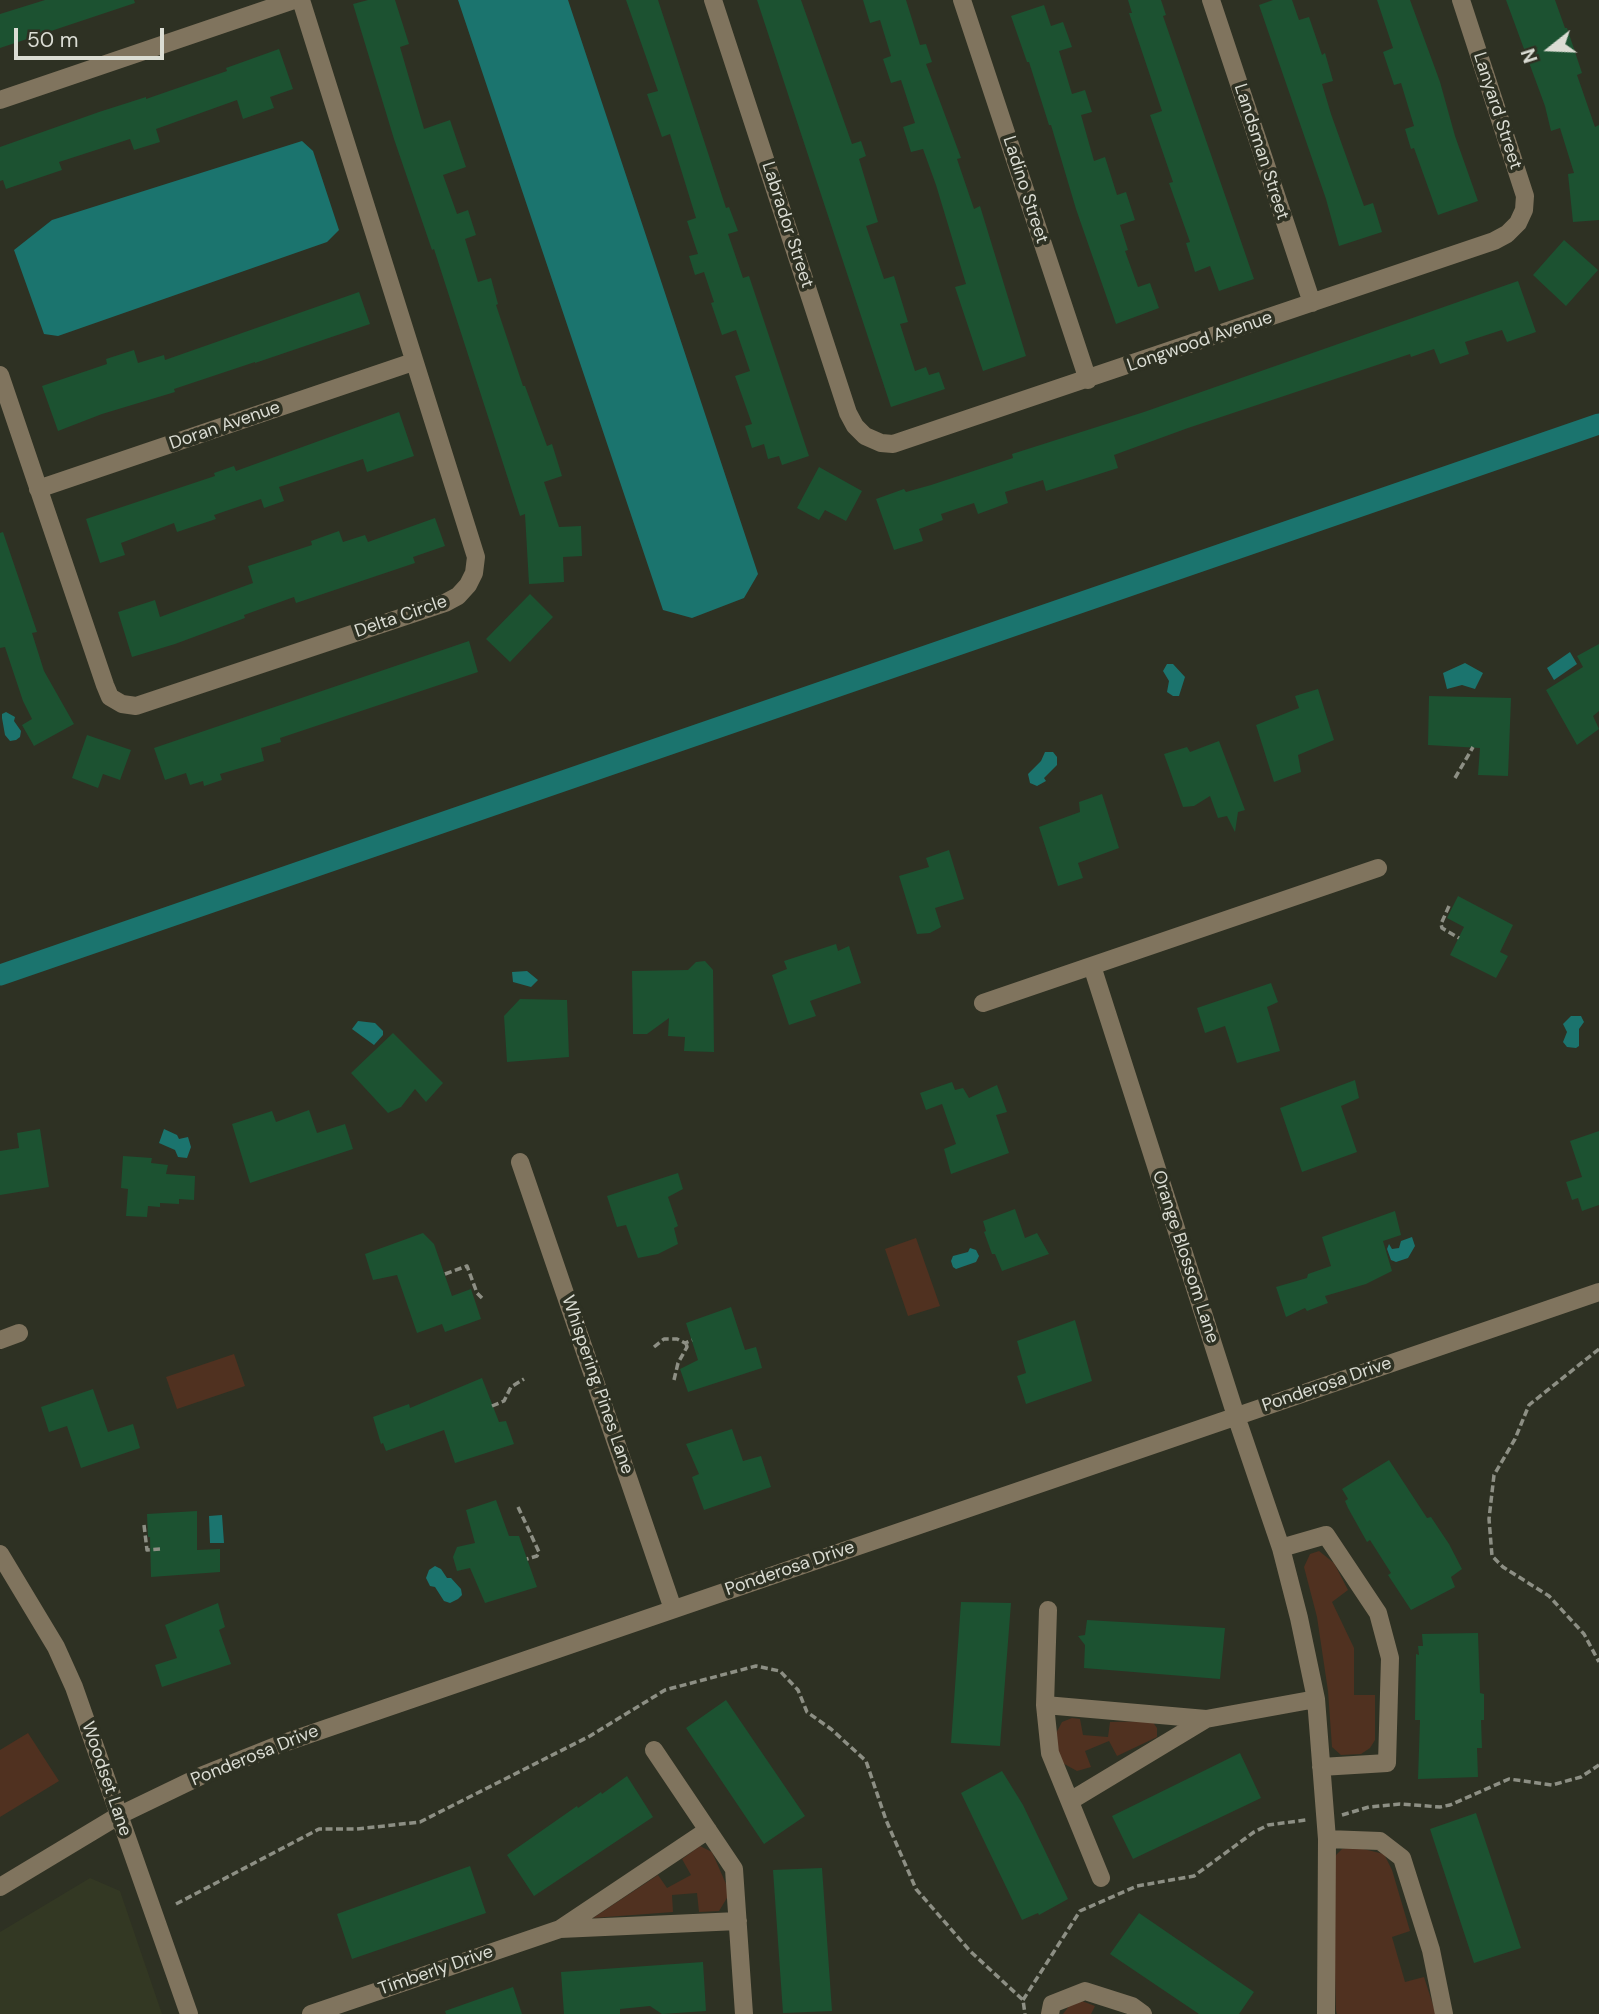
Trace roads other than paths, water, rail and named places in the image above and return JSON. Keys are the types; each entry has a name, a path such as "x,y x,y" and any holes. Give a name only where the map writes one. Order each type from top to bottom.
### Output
{"street":[{"path":"0,100 294,0"},
{"name":"Delta Circle","path":"0,375 105,685 110,697 122,704 136,706 445,603 458,596 468,585 474,573 476,557 301,0"},
{"name":"Labrador Street","path":"713,0 848,413 855,426 875,440"},
{"name":"Ladino Street","path":"962,0 1088,380"},
{"name":"Landsman Street","path":"1211,0 1312,303"},
{"name":"Lanyard Street","path":"1461,0 1525,196 1524,210 1518,223"},
{"name":"Longwood Avenue","path":"875,440 893,444 1088,380 1494,241 1507,234 1518,223"},
{"name":"Doran Avenue","path":"38,489 413,362"},
{"path":"984,1003 1378,868"},
{"name":"Orange Blossom Lane","path":"1092,966 1281,1548 1316,1699 1327,1839 1325,2014"},
{"name":"Whispering Pines Lane","path":"520,1162 673,1609"},
{"name":"Ponderosa Drive","path":"0,1887 118,1816 204,1775 278,1745 1599,1292"},
{"path":"0,1340 19,1334"},
{"path":"1281,1548 1326,1535 1378,1613 1390,1658 1387,1763 1321,1767"},
{"name":"Woodset Lane","path":"0,1554 56,1647 69,1677 189,2014"},
{"path":"1048,1610 1045,1705 1050,1753 1101,1878"},
{"path":"1045,1705 1206,1719 1316,1699"},
{"path":"1070,1801 1206,1719"},
{"path":"654,1749 734,1869 744,2014"},
{"name":"Timberly Drive","path":"311,2014 560,1929 708,1830"},
{"path":"1327,1839 1380,1841 1402,1858 1432,1950 1444,2014"},
{"name":"Timberly Drive","path":"560,1929 738,1921"},
{"path":"1050,2014 1052,2004 1085,1991 1132,2006 1143,2014"}],"water":[{"path":"458,0 568,0 758,574 744,598 692,618 663,610"},
{"path":"302,141 313,151 339,230 327,242 58,336 44,334 14,250 52,220"},
{"path":"1570,652 1577,664 1554,680 1547,668"},
{"path":"1465,663 1483,673 1475,689 1462,685 1447,689 1443,673"},
{"path":"1167,664 1173,664 1185,677 1179,696 1167,692 1169,681 1163,671"},
{"path":"6,712 15,717 14,721 21,731 16,740 10,741 5,735 2,714"},
{"path":"1045,752 1053,752 1057,757 1057,765 1044,778 1046,781 1037,786 1030,783 1028,774 1041,761"},
{"path":"527,971 538,980 531,987 513,982 512,972"},
{"path":"1571,1016 1581,1016 1584,1022 1579,1029 1579,1046 1576,1048 1567,1047 1563,1042 1567,1032 1563,1024"},
{"path":"358,1021 375,1023 383,1031 383,1035 374,1045 352,1029"},
{"path":"164,1129 177,1135 179,1139 188,1137 191,1147 187,1158 178,1157 175,1150 159,1143"},
{"path":"1412,1237 1415,1246 1408,1258 1396,1262 1391,1260 1387,1249 1389,1244 1392,1249 1399,1248 1401,1241"},
{"path":"970,1248 976,1250 979,1256 976,1262 956,1269 953,1267 953,1256 968,1252"},
{"path":"222,1515 224,1543 210,1543 209,1516"},
{"path":"435,1566 461,1589 462,1595 458,1599 450,1603 444,1601 435,1587 430,1586 426,1578 429,1570"}],"waterway":[{"path":"0,975 1599,424"}]}
